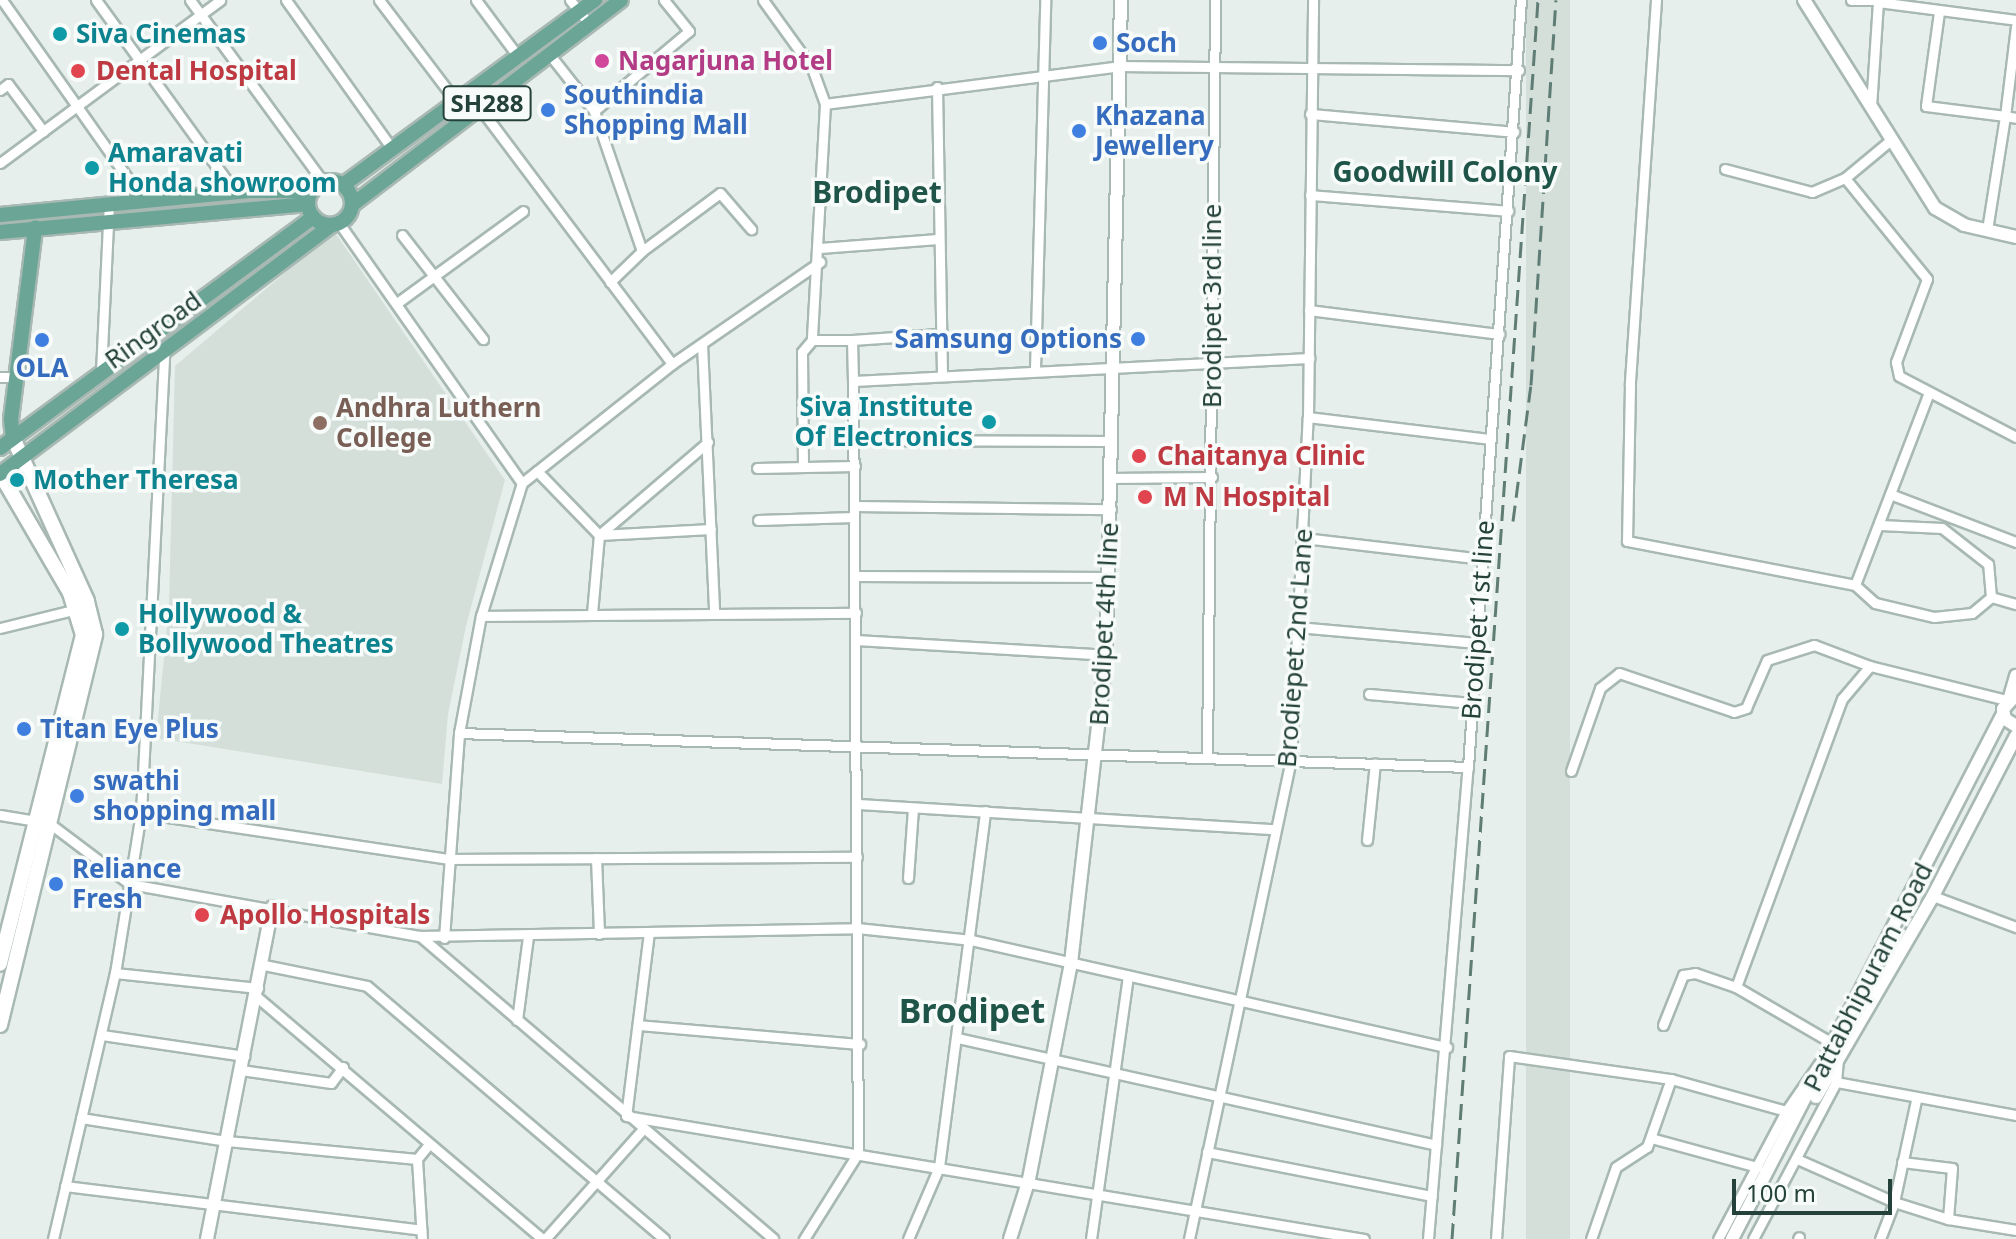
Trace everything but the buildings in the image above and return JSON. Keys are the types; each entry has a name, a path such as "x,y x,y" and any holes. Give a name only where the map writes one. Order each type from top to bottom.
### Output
{"main road":[{"name":"SH288","path":"343,185 519,58 574,6 595,0"},
{"name":"SH288","path":"336,224 352,205 621,0"},
{"path":"0,232 314,198 343,185 352,205"},
{"path":"0,215 235,192 314,198 336,224"},
{"name":"Ringroad","path":"0,448 101,372 204,302 314,198"},
{"name":"Ringroad","path":"0,473 336,224"},
{"path":"0,964 44,821 95,634 87,601 13,438 35,228"},
{"path":"0,473 77,609 83,644 0,1025"}],"street":[{"path":"2,0 144,201"},
{"path":"96,0 235,192"},
{"path":"190,0 314,198"},
{"path":"0,163 220,0"},
{"path":"286,0 393,150"},
{"path":"379,0 458,104"},
{"path":"476,0 519,58"},
{"path":"594,111 689,31 664,0"},
{"path":"763,0 812,68 825,104 820,262 812,340 802,352 803,467"},
{"path":"1035,369 1045,0"},
{"name":"Brodipet 4th line","path":"1010,1239 1029,1179 1071,963 1106,655 1121,0"},
{"name":"Brodipet 3rd line","path":"1207,757 1215,0"},
{"name":"Brodiepet 2nd Lane","path":"1189,1239 1273,829 1291,759 1308,417 1313,0"},
{"name":"Brodipet 1st line","path":"1428,1239 1447,1047 1489,439 1519,70 1521,0"},
{"path":"1656,0 1631,369 1627,541 1855,585 1875,603 1934,617 1972,613 1991,597"},
{"path":"1804,0 1935,208 1964,225 2016,237"},
{"path":"1851,0 2016,20"},
{"path":"1871,107 1878,1"},
{"path":"574,6 590,25"},
{"path":"1939,12 1926,106 2011,117"},
{"path":"1987,230 2011,117 2016,27"},
{"path":"550,55 594,111 642,251"},
{"path":"825,104 1042,73 1121,66 1519,70"},
{"path":"0,90 8,84 43,131"},
{"path":"937,87 937,239 942,373"},
{"path":"480,108 672,364"},
{"path":"1310,114 1514,132"},
{"path":"1725,169 1812,192 1845,178 1892,139"},
{"path":"1845,178 1925,271 1925,287 1895,369 1928,395 2016,437"},
{"path":"610,282 642,251 720,193 751,229"},
{"path":"1310,195 1508,211"},
{"path":"101,372 109,204"},
{"path":"397,303 523,211"},
{"path":"336,224 397,303 522,483"},
{"path":"402,235 483,339"},
{"path":"821,248 937,239"},
{"path":"444,938 459,733 481,616 522,483 672,364 820,262"},
{"path":"1309,310 1499,334"},
{"path":"812,340 939,334"},
{"path":"804,1239 858,1153 859,804 852,340"},
{"path":"702,344 714,613"},
{"path":"53,1239 115,973 141,813 164,352"},
{"path":"853,381 942,373 1113,370 1309,358"},
{"path":"0,377 17,377"},
{"path":"1855,585 1928,395"},
{"path":"1308,417 1489,439"},
{"path":"854,440 1112,441"},
{"path":"592,614 599,535 708,442"},
{"path":"757,468 855,466"},
{"path":"537,471 599,535 711,529"},
{"path":"1111,478 1212,477"},
{"path":"1890,494 2016,542"},
{"path":"758,520 854,512 1111,509"},
{"path":"1880,525 1942,528 1988,564 1991,597"},
{"path":"1304,538 1483,559"},
{"path":"856,576 1109,577"},
{"path":"1991,597 2016,604"},
{"path":"0,628 77,609"},
{"path":"481,616 856,613"},
{"path":"1297,627 1477,643"},
{"path":"856,640 1106,655"},
{"path":"1571,771 1600,688 1619,673 1734,712 1746,708 1767,660 1814,645 1870,666 2011,697"},
{"path":"1736,987 1842,699 1870,666"},
{"name":"Pattabhipuram Road","path":"1740,1239 2003,714 2016,676"},
{"path":"1369,694 1472,703"},
{"path":"2003,714 2016,726"},
{"path":"459,733 1468,767"},
{"name":"Pattabhipuram Road","path":"1834,1053 1933,896 2014,741"},
{"path":"1367,840 1375,763"},
{"path":"859,804 1273,829"},
{"path":"908,878 913,809"},
{"path":"908,1239 939,1167 971,940 985,811"},
{"path":"141,813 450,859 857,857"},
{"path":"0,815 44,821 130,884 272,907 420,936 528,937 857,928 971,940 1447,1047"},
{"path":"1930,856 1948,868"},
{"path":"596,858 599,934"},
{"path":"1933,896 2016,927"},
{"path":"207,1239 264,965 272,907"},
{"path":"626,1116 649,932"},
{"path":"420,936 626,1116 773,1239"},
{"path":"517,1020 528,937"},
{"path":"264,965 367,986 664,1239"},
{"path":"115,973 258,993 429,1144 543,1239 643,1129"},
{"path":"1663,1025 1688,973 1736,987 1834,1053"},
{"path":"1091,1239 1112,1071 1128,976"},
{"path":"638,1025 860,1044"},
{"path":"102,1035 244,1056"},
{"path":"958,1038 1436,1145"},
{"path":"1753,1239 1836,1082 1834,1053"},
{"path":"1718,1239 1786,1111 1817,1062 1834,1053"},
{"path":"1496,1239 1509,1056 1671,1079 1786,1111"},
{"path":"241,1070 331,1083 343,1067"},
{"path":"1591,1239 1619,1161 1642,1152 1651,1138 1671,1079"},
{"path":"1836,1082 1916,1100 2016,1115"},
{"path":"1880,1239 1894,1202 1916,1100"},
{"path":"626,1116 1029,1179 1097,1197 1364,1239"},
{"path":"81,1118 227,1141 417,1159"},
{"path":"1651,1138 1757,1167"},
{"path":"65,1186 421,1234 417,1159 429,1144"},
{"path":"1207,1152 1432,1196"},
{"path":"1797,1159 1894,1202 1948,1219 2016,1230"},
{"path":"1902,1162 1952,1168 1948,1219"},
{"name":"Pattabhipuram Road","path":"1732,1239 1760,1194"},
{"path":"1283,1239 1284,1227"}],"shaded area":[{"path":"1526,0 1570,0 1570,1239 1526,1239"},
{"path":"334,231 505,480 466,626 448,714 442,784 156,738 169,607 175,366"}],"railway":[{"path":"1452,1239 1538,0"},
{"path":"1513,521 1531,385 1556,0"}],"place":[{"name":"Siva Cinemas","path":"60,34"},
{"name":"Soch","path":"1100,43"},
{"name":"Nagarjuna Hotel","path":"602,61"},
{"name":"Dental Hospital","path":"78,71"},
{"name":"Southindia Shopping Mall","path":"548,110"},
{"name":"Khazana Jewellery","path":"1079,131"},
{"name":"Amaravati Honda showroom","path":"92,168"},
{"name":"Samsung Options","path":"1138,339"},
{"name":"OLA","path":"42,340"},
{"name":"Siva Institute Of Electronics","path":"989,422"},
{"name":"Andhra Luthern College","path":"320,423"},
{"name":"Chaitanya Clinic","path":"1139,456"},
{"name":"Mother Theresa","path":"17,480"},
{"name":"M N Hospital","path":"1145,497"},
{"name":"Hollywood & Bollywood Theatres","path":"122,629"},
{"name":"Titan Eye Plus","path":"24,729"},
{"name":"swathi shopping mall","path":"77,796"},
{"name":"Reliance Fresh","path":"56,884"},
{"name":"Apollo Hospitals","path":"202,915"}],"district":[{"name":"Goodwill Colony","path":"1445,171"},
{"name":"Brodipet","path":"877,192"},
{"name":"Brodipet","path":"972,1011"}]}
